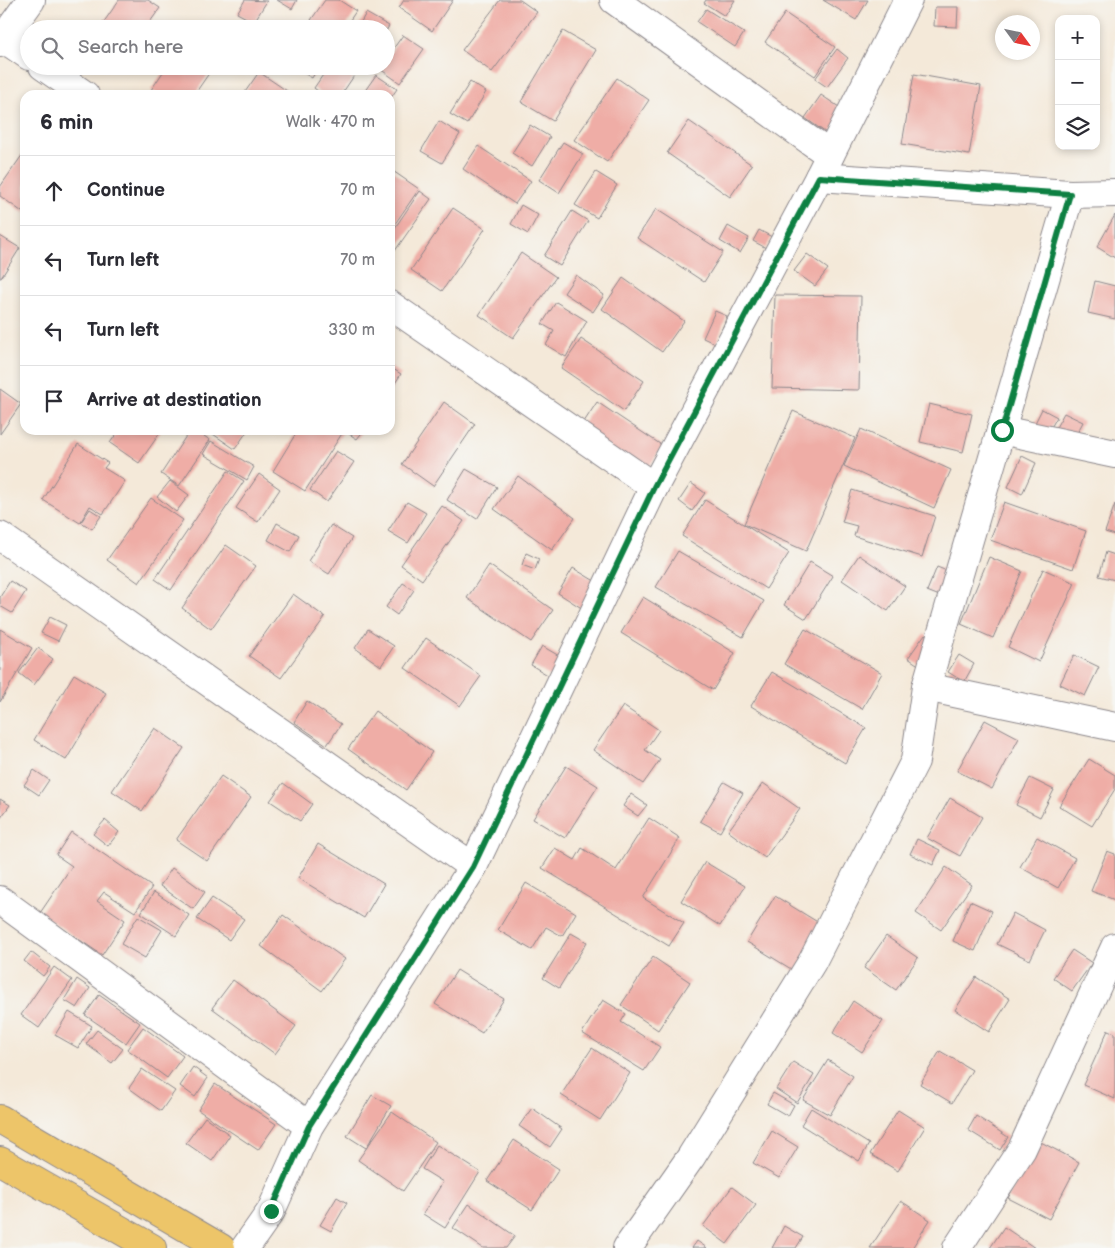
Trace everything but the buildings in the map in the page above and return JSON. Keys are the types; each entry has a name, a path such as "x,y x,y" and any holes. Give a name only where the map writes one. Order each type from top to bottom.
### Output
{"highway":[{"path":"0,1118 221,1248"},
{"path":"0,1161 152,1248"}],"street":[{"path":"20,51 2,41 32,0"},
{"path":"614,0 825,166 1070,194 1115,193"},
{"path":"245,1248 271,1211 309,1126 473,867 654,487 825,166 908,0"},
{"path":"56,75 78,90"},
{"path":"627,1248 691,1157 812,962 915,761 926,687 1070,194"},
{"path":"395,308 654,487"},
{"path":"1002,430 1115,454"},
{"path":"0,536 473,867"},
{"path":"926,687 1115,727"},
{"path":"0,900 309,1126"},
{"path":"957,1248 1022,1149 1115,947"}],"route":[{"path":"271,1211 309,1126 473,867 654,487 819,177 1070,194 1002,430"}]}
